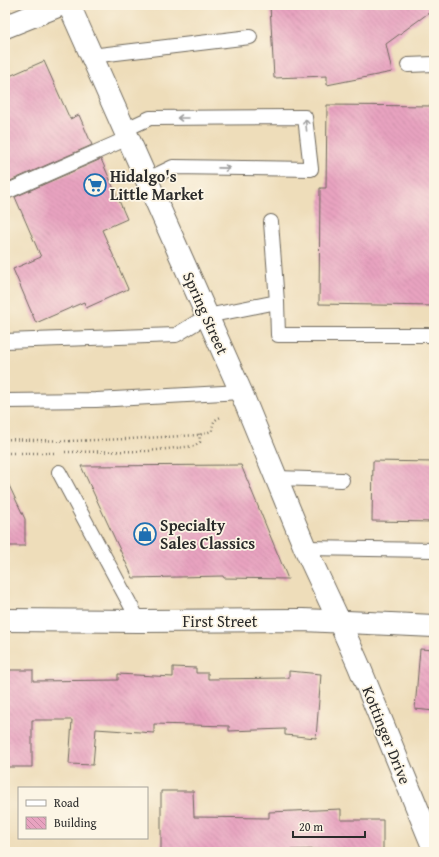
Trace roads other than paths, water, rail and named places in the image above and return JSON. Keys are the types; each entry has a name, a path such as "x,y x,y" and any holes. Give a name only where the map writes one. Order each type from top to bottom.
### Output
{"street":[{"path":"5,27 70,6"},
{"name":"Spring Street","path":"70,6 241,392 305,548 340,622"},
{"name":"First Street","path":"5,620 303,620 434,626"},
{"name":"Kottinger Drive","path":"340,622 434,849"}],"lane":[{"path":"92,56 250,37"},
{"path":"408,65 434,64"},
{"path":"5,193 126,134 150,118 305,117 311,169 173,167 146,180"},
{"path":"271,222 278,335 434,335"},
{"path":"5,341 176,335 207,316 276,302"},
{"path":"5,401 96,400 241,392"},
{"path":"59,472 139,621"},
{"path":"276,478 342,480"},
{"path":"305,548 434,550"}],"place":[{"name":"Hidalgo's Little Market","path":"95,185"},
{"name":"Specialty Sales Classics","path":"145,534"}]}
